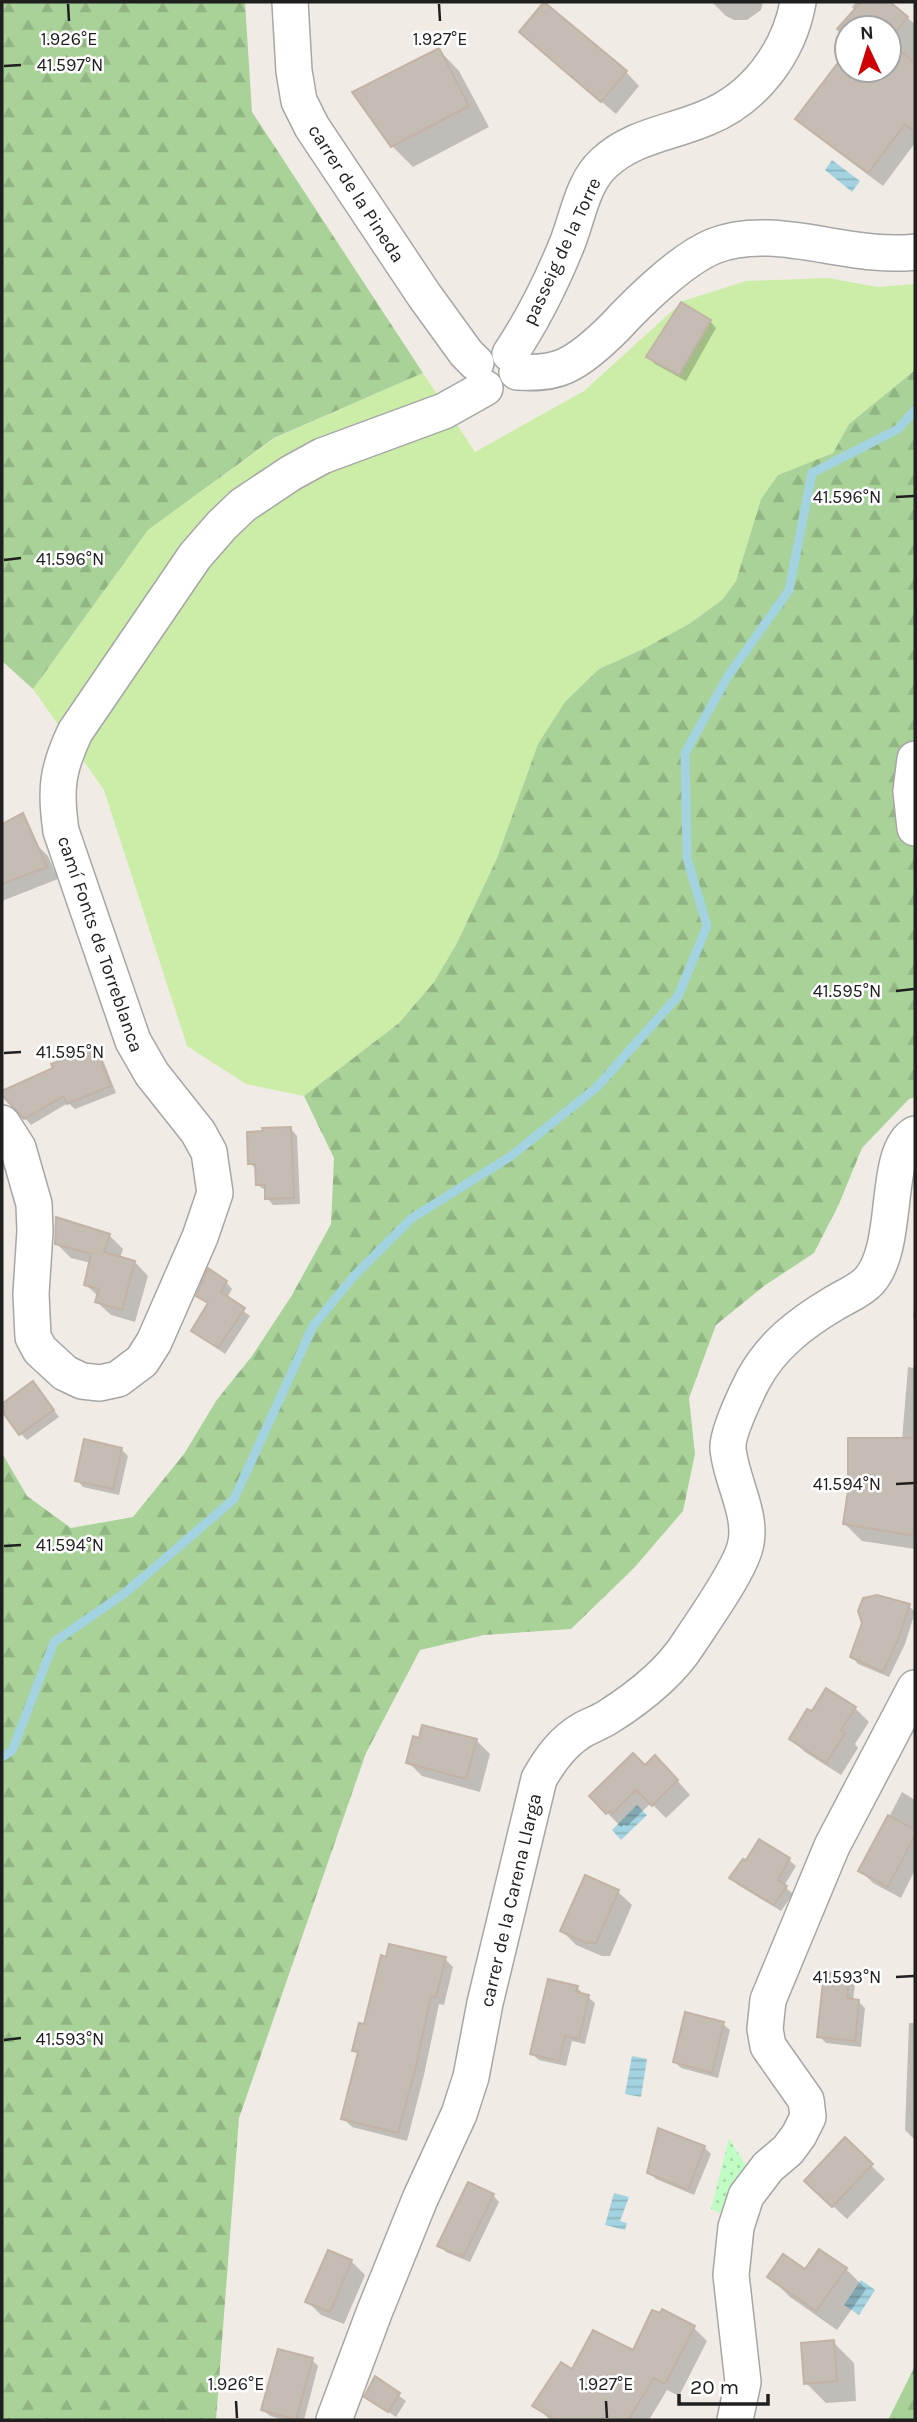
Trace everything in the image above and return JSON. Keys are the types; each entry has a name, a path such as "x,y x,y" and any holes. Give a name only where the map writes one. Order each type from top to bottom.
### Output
{"street":[{"name":"carrer de la Pineda","path":"290,2 294,71 299,101 312,127 481,376"},
{"name":"passeig de la Torre","path":"514,363 569,239 587,185 602,165 622,148 706,118 746,95 780,54 798,2"},
{"path":"514,363 552,370 566,366 604,338 670,276 714,246 767,237 870,253 915,252"},
{"name":"camí Fonts de Torreblanca","path":"2,1123 18,1148 34,1204 31,1318 33,1337 40,1350 65,1373 82,1381 100,1383 118,1380 142,1361 154,1342 200,1237 215,1193 209,1152 187,1116 141,1058 121,1008 61,831 57,803 62,758 75,732 195,556 243,505 291,472 323,456 444,411 481,376 479,357 491,349 504,350 514,363"},
{"path":"915,759 911,791 915,828"},
{"name":"carrer de la Carena Llarga","path":"334,2420 374,2313 459,2114 467,2089 539,1779 548,1761 567,1741 607,1718 657,1681 687,1646 733,1572 746,1546 746,1522 728,1448 730,1430 754,1378 786,1337 803,1323 868,1282 879,1266 888,1240 899,1157 909,1138 915,1134"},
{"path":"735,2420 743,2382 731,2275 736,2227 746,2196 768,2167 788,2150 808,2117 806,2100 768,2046 765,2029 768,2000 832,1846 915,1688"}],"green space":[{"path":"2,2 245,2 252,112 423,373 274,438 148,530 33,689 2,661"},
{"path":"828,278 878,287 915,284 915,370 849,424 833,453 778,475 761,499 736,581 722,600 689,624 599,669 538,744 497,858 457,943 434,982 399,1023 304,1096 246,1084 187,1046 104,790 33,689 148,530 275,438 423,373 475,452 584,391 683,301 746,281"},
{"path":"915,370 915,1097 909,1099 862,1148 839,1204 814,1253 764,1286 716,1325 689,1398 695,1454 683,1511 634,1568 571,1629 484,1635 420,1650 366,1753 239,2118 216,2420 2,2420 2,1453 27,1496 71,1528 133,1517 184,1454 216,1401 252,1356 292,1295 331,1224 334,1158 304,1096 399,1023 434,982 457,943 497,858 538,744 565,702 599,669 689,624 722,600 736,581 761,499 778,475 833,453 849,424"},
{"path":"729,2138 748,2169 727,2196 725,2216 711,2209"},
{"path":"915,2366 915,2420 888,2420"}],"water":[{"path":"832,160 860,181 852,192 825,170"},
{"path":"637,1805 647,1815 621,1840 612,1830"},
{"path":"632,2056 647,2059 641,2097 625,2094"},
{"path":"614,2193 629,2197 620,2221 627,2223 625,2230 605,2225"},
{"path":"861,2280 875,2290 859,2315 844,2305"}],"building":[{"path":"544,2 627,71 601,102 519,32"},
{"path":"861,2 890,2 908,17 903,23 903,14 850,14"},
{"path":"439,48 469,106 391,147 352,92"},
{"path":"903,53 915,63 915,132 905,124 868,173 795,119 833,69 833,84 903,84"},
{"path":"681,302 711,320 679,375 646,357"},
{"path":"23,813 47,867 2,884 2,824"},
{"path":"95,1047 111,1086 67,1104 64,1096 24,1119 2,1095 2,1091 53,1068 51,1064"},
{"path":"291,1127 294,1198 265,1199 265,1185 256,1185 255,1164 248,1164 247,1132 263,1131 262,1128"},
{"path":"56,1217 110,1234 104,1252 135,1261 122,1310 95,1302 99,1289 84,1285 91,1254 55,1244"},
{"path":"208,1268 227,1281 221,1292 245,1308 218,1348 191,1331 208,1303 196,1296"},
{"path":"33,1381 54,1410 19,1435 4,1414 3,1403"},
{"path":"848,1438 915,1438 915,1536 843,1524 848,1491"},
{"path":"84,1439 122,1448 113,1489 75,1481"},
{"path":"877,1595 910,1604 883,1672 850,1657 862,1623 858,1611 863,1598"},
{"path":"826,1688 856,1707 841,1730 845,1733 826,1763 789,1739 807,1709 812,1711"},
{"path":"422,1725 477,1739 466,1779 406,1763 413,1736 419,1738"},
{"path":"633,1753 645,1765 655,1755 678,1780 652,1806 636,1790 612,1814 610,1811 606,1814 589,1796"},
{"path":"888,1815 915,1830 915,1835 888,1887 858,1871"},
{"path":"759,1839 790,1858 778,1880 787,1886 774,1905 729,1878 743,1859 746,1860"},
{"path":"585,1875 619,1890 596,1943 586,1943 560,1931"},
{"path":"389,1944 446,1957 436,1997 431,1996 398,2133 341,2119 358,2052 352,2051 359,2023 364,2024 381,1955 386,1957"},
{"path":"824,1972 849,1975 847,1998 859,2000 855,2041 817,2037"},
{"path":"548,1979 578,1986 576,1992 589,1995 579,2039 565,2036 559,2061 530,2054"},
{"path":"685,2012 724,2022 712,2073 673,2062"},
{"path":"658,2128 705,2146 688,2190 647,2173"},
{"path":"845,2137 873,2164 832,2207 804,2181"},
{"path":"468,2182 494,2194 463,2257 437,2246"},
{"path":"819,2249 847,2268 816,2311 767,2277 783,2254 805,2269"},
{"path":"328,2250 352,2260 330,2312 305,2302"},
{"path":"662,2309 695,2326 665,2384 654,2378 628,2420 556,2420 532,2406 561,2362 572,2369 593,2330 633,2350 652,2310 660,2313"},
{"path":"834,2340 837,2381 804,2384 801,2343"},
{"path":"278,2349 313,2358 296,2420 261,2410"},
{"path":"375,2376 400,2393 388,2412 364,2397"}],"waterway":[{"path":"2,1757 12,1751 54,1642 125,1593 234,1499 313,1326 353,1277 412,1218 511,1156 597,1087 678,996 707,926 687,858 685,753 728,676 789,590 812,473 898,429 915,410"}]}
